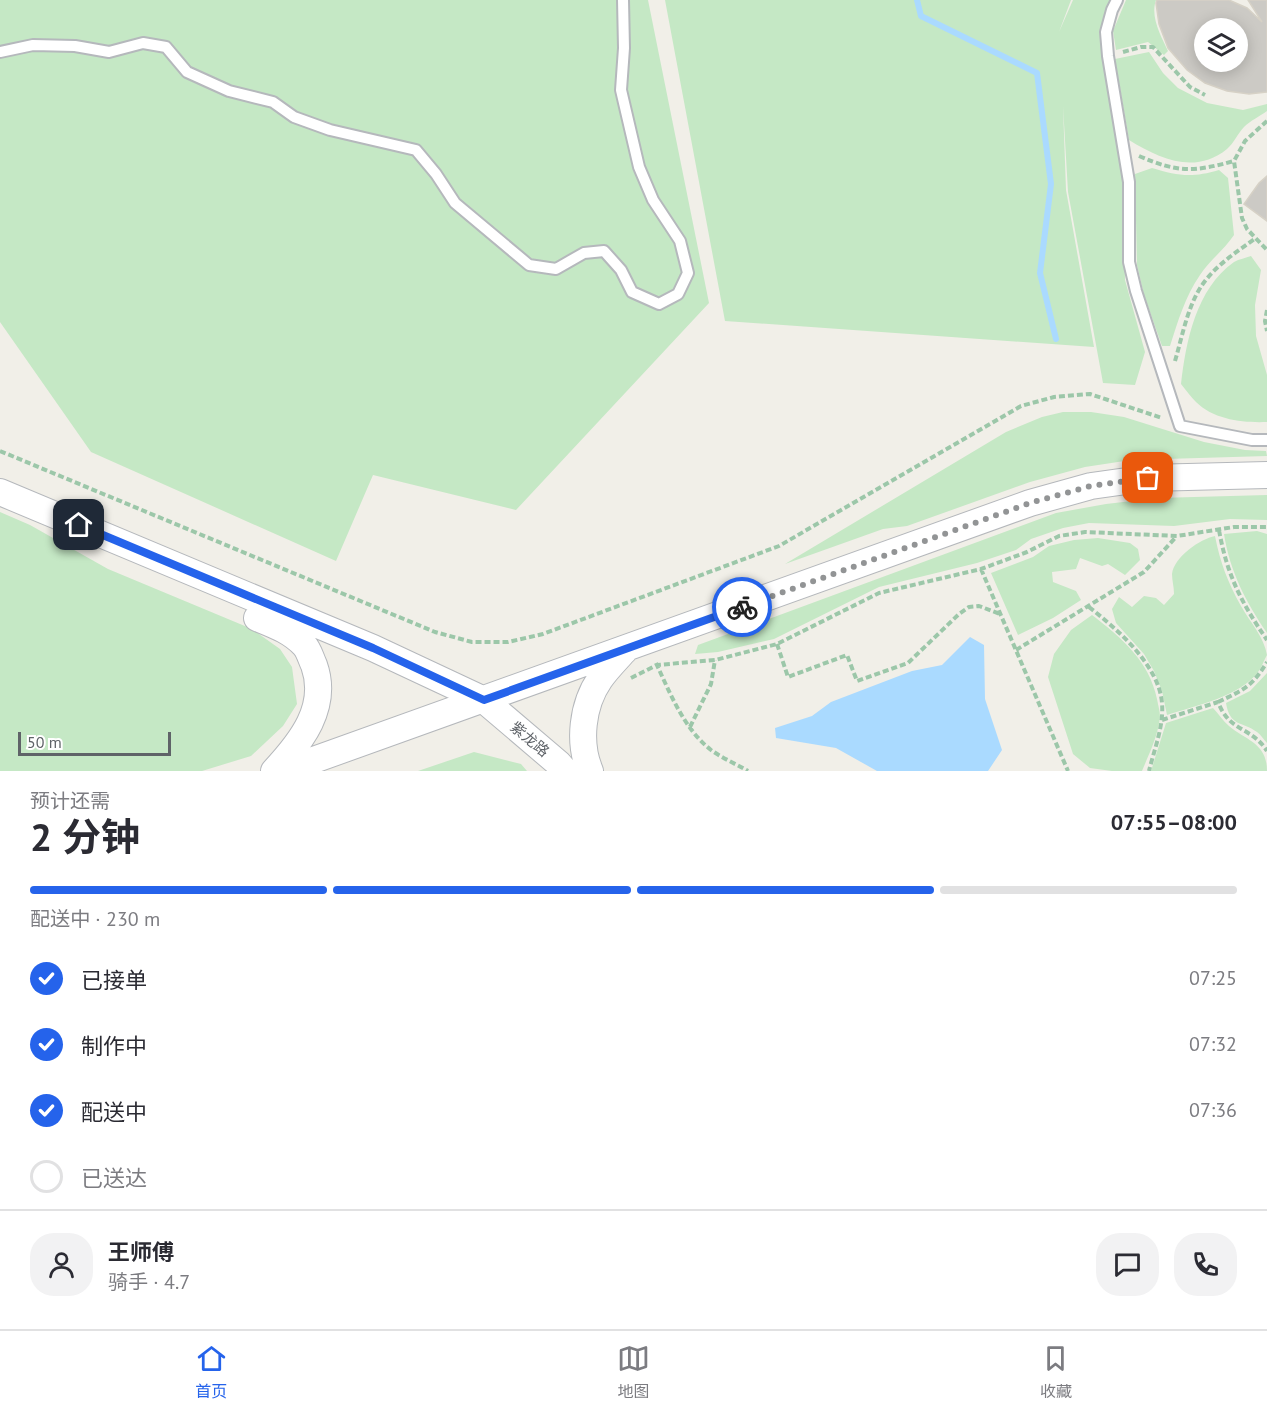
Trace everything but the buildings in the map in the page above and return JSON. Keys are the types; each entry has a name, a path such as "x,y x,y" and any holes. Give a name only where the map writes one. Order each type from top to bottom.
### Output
{"street":[{"path":"283,771 484,700 643,652 1030,503 1091,486 1148,478 1267,475"},
{"name":"紫龙路","path":"0,492 373,648 484,700 565,771"},
{"path":"121,542 197,593 285,629 307,646 316,672 318,699 311,723 296,747 274,771"},
{"path":"590,771 584,757 583,736 587,706 599,680 643,652"}],"lane":[{"path":"0,52 33,45 75,46 109,52 144,43 166,47 187,72 229,91 273,102 294,117 330,130 416,150 436,174 455,203 529,265 556,269 584,253 604,251 621,270 632,292 660,304 678,294 688,273 680,241 653,200 639,167 621,90 624,48 623,0"},
{"path":"1117,0 1107,32 1108,56 1129,182 1129,262 1136,291 1180,426 1252,440 1267,440"}],"path":[{"path":"1108,56 1141,47 1153,47 1190,87 1204,95"},
{"path":"1267,121 1245,141 1234,161 1242,218 1247,229 1267,249"},
{"path":"1125,150 1156,163 1179,169 1203,170 1234,161"},
{"path":"1168,387 1190,309 1204,282 1225,259 1256,238"},
{"path":"1267,310 1265,321 1267,332"},
{"path":"0,451 435,632 472,642 508,642 543,634 779,546 1021,406 1054,397 1090,394 1150,413 1180,426"},
{"path":"643,652 715,660 777,644 879,593 981,569 1059,537 1076,533 1177,536 1218,530 1267,527"},
{"path":"1218,530 1231,579 1250,615 1267,640"},
{"path":"1016,650 1144,572 1177,536"},
{"path":"981,569 1068,771"},
{"path":"777,644 788,677 848,655 857,681 908,663 969,607 979,606 1000,614"},
{"path":"1089,607 1118,630 1140,654 1155,681 1162,702 1162,720 1149,771"},
{"path":"623,682 643,652"},
{"path":"643,652 689,727 710,749 748,771"},
{"path":"689,727 711,684 715,660"},
{"path":"1162,720 1218,702 1246,689 1258,677 1267,662"},
{"path":"1218,702 1223,714 1235,726 1253,734 1267,751"}],"green space":[{"path":"0,0 648,0 709,303 516,510 373,475 336,561 91,452 0,322"},
{"path":"665,0 1071,0 1059,32 1073,0 1111,0 1102,26 1102,57 1119,146 1123,186 1125,280 1145,352 1135,385 1103,383 1068,192 1063,106 1066,190 1094,347 725,321"},
{"path":"1126,0 1156,0 1155,20 1168,51 1164,55 1148,42 1116,50 1113,31"},
{"path":"1149,52 1163,73 1178,88 1207,103 1243,110 1267,104 1267,111 1246,125 1229,147 1215,157 1190,163 1153,153 1129,140 1115,59"},
{"path":"1152,168 1185,175 1219,170 1228,178 1234,235 1195,283 1182,309 1170,346 1162,346 1144,295 1137,265 1135,174"},
{"path":"1251,256 1261,270 1255,305 1256,336 1267,375 1267,422 1239,421 1220,417 1203,408 1181,384 1186,351 1195,317 1210,286 1234,262"},
{"path":"1063,412 1091,412 1124,417 1204,442 1245,450 1266,451 1267,456 1131,460 1085,467 1030,482 907,526 883,529 785,564 1006,432 1042,417"},
{"path":"1267,495 1267,520 1230,519 1174,526 1089,523 1063,528 1031,539 1016,550 977,563 879,587 774,639 718,652 695,654 698,645 1056,513 1158,498"},
{"path":"0,512 30,525 108,569 252,629 280,649 292,667 297,704 283,726 251,756 202,771 0,771"},
{"path":"1257,531 1267,534 1267,633 1240,586 1230,561 1224,534"},
{"path":"1215,536 1228,581 1260,636 1267,655 1258,672 1241,688 1204,704 1167,715 1162,691 1154,671 1144,654 1116,623 1112,609 1119,597 1132,607 1144,596 1156,598 1164,605 1174,594 1172,574 1177,561 1195,545"},
{"path":"1098,538 1130,543 1138,549 1140,560 1125,575 1108,564 1102,566 1080,558 1076,569 1052,572 1053,582 1076,591 1081,600 1053,618 1018,635 991,573 1033,557 1049,546 1074,540"},
{"path":"1092,615 1133,651 1153,685 1160,717 1155,738 1142,771 1090,768 1073,754 1048,677 1054,654 1071,630"},
{"path":"1267,673 1267,743 1257,732 1234,720 1230,716 1226,703 1250,691"},
{"path":"1213,708 1229,726 1260,748 1264,754 1267,771 1151,771 1166,723"},
{"path":"474,752 521,764 527,771 418,771"}],"water":[{"path":"970,637 984,645 985,699 1002,750 988,771 877,771 836,748 776,738 775,728 812,716 831,702 912,671 942,665"}],"waterway":[{"path":"917,0 921,16 1037,73 1051,184 1040,273 1056,339"}],"way so far":[{"path":"742,607 1030,503 1091,486 1148,478"}],"route":[{"path":"79,525 373,648 484,700 742,607"}]}
